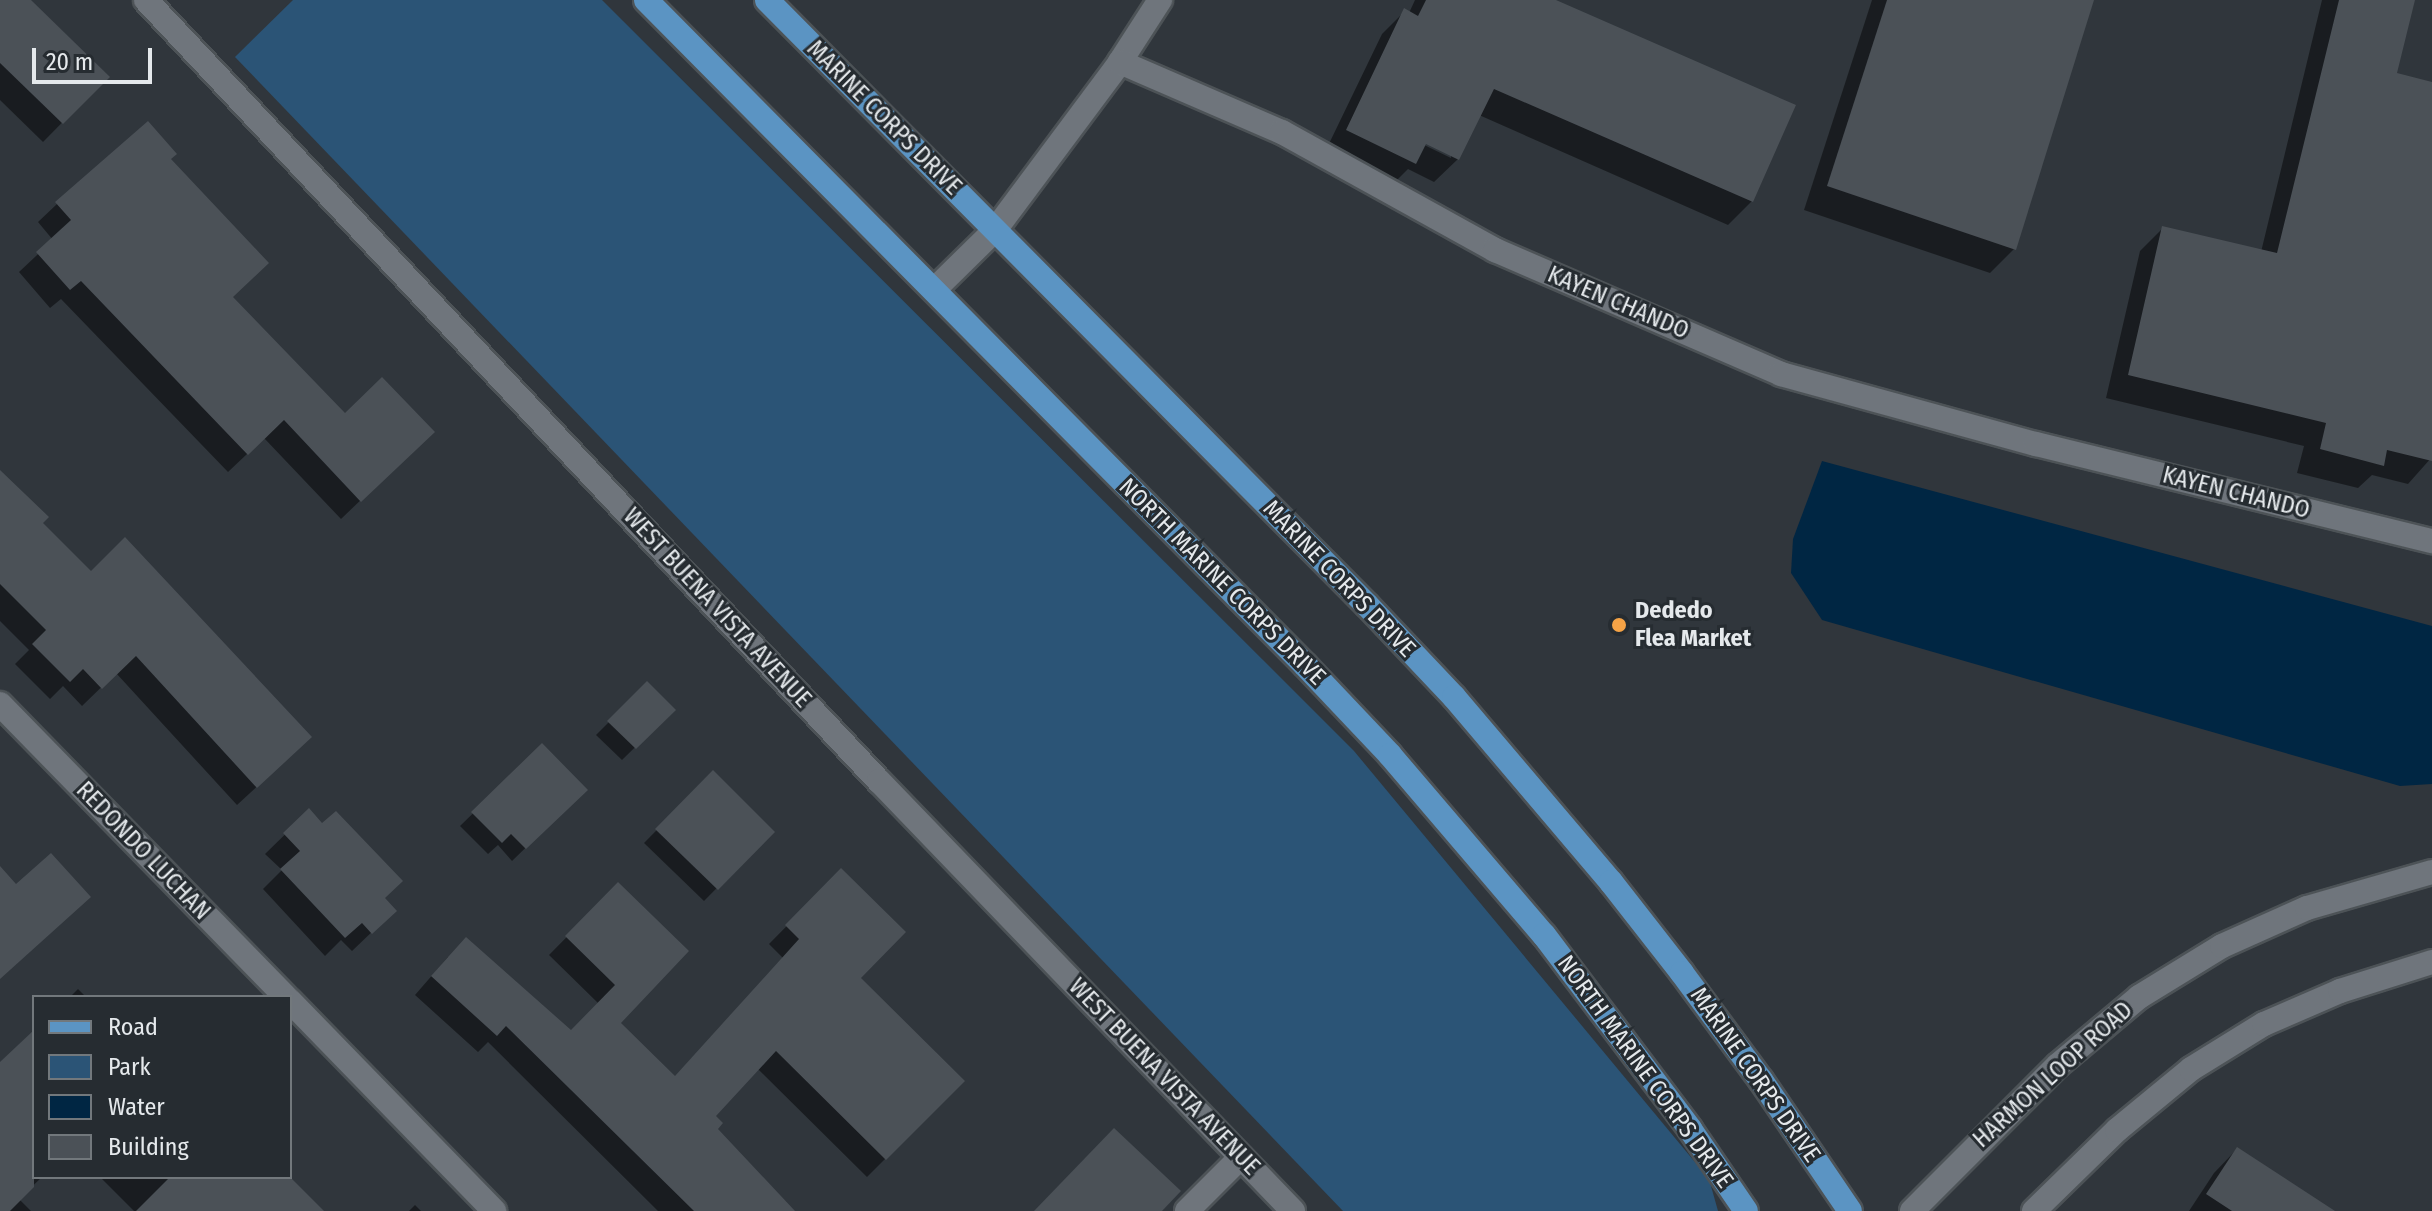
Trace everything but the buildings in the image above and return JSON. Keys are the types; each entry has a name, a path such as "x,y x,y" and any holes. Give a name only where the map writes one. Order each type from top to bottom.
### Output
{"main road":[{"name":"NORTH MARINE CORPS DRIVE","path":"646,0 1305,665 1472,848 1613,1025 1746,1211"},
{"name":"MARINE CORPS DRIVE","path":"767,0 1367,605 1506,757 1682,973 1850,1211"}],"street":[{"name":"WEST BUENA VISTA AVENUE","path":"146,0 868,769 1293,1211"},
{"path":"934,290 995,230 1120,62 1160,0"},
{"name":"KAYEN CHANDO","path":"1120,62 1282,132 1495,250 1781,374 2036,444 2432,541"},
{"name":"REDONDO LUCHAN","path":"0,704 284,995"},
{"name":"HARMON LOOP ROAD","path":"1912,1211 2058,1065 2139,997 2222,946 2307,908 2432,872"},
{"path":"2034,1211 2117,1130 2191,1069 2264,1024 2302,1007 2340,991 2432,962"},
{"path":"292,1003 494,1211"},
{"path":"1187,1211 1241,1157"}],"green space":[{"path":"293,0 602,0 1354,751 1709,1179 1718,1211 1343,1211 235,57"}],"water":[{"path":"1822,461 2432,626 2432,784 2400,786 1822,620 1791,573 1793,539"}],"place":[{"name":"Dededo Flea Market","path":"1619,625"}]}
